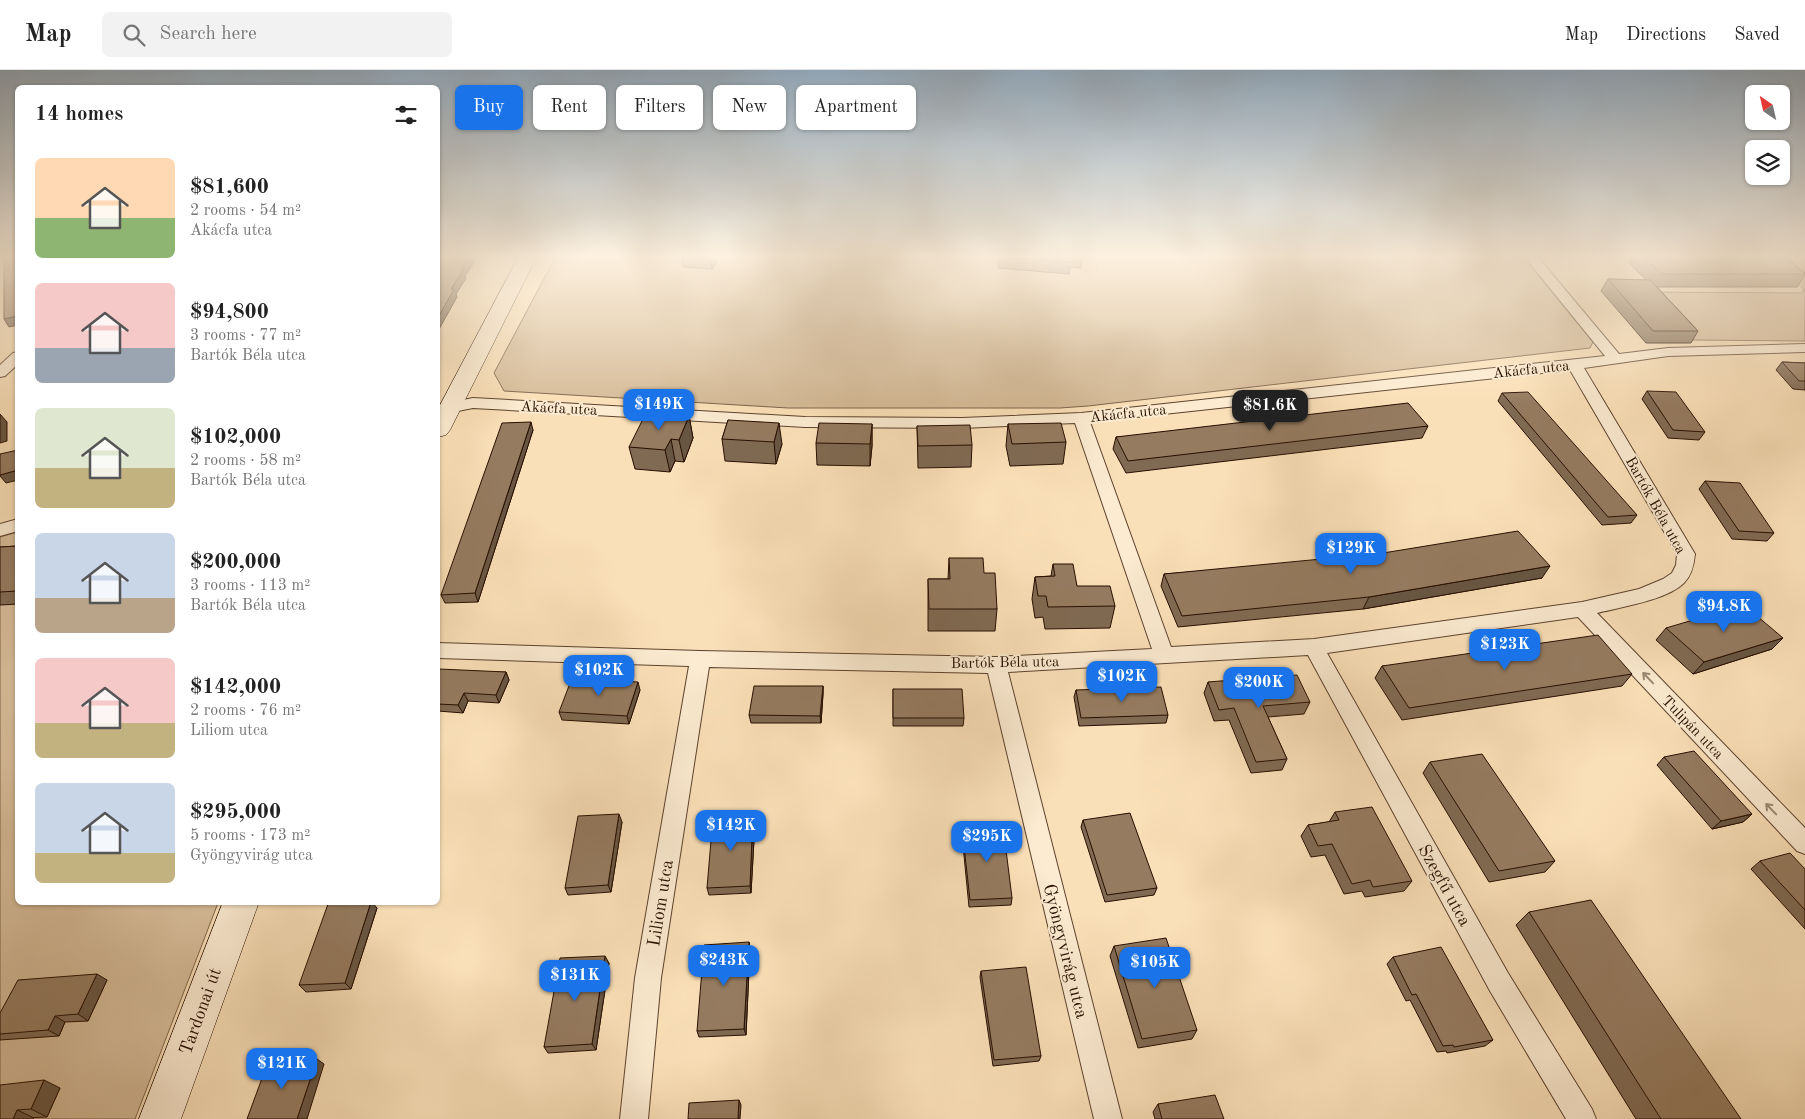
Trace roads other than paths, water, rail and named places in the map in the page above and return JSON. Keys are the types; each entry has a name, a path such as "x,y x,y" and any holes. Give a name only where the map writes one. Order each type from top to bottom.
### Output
{"street":[{"path":"440,421 443,408 501,305"},
{"path":"1570,305 1615,359"},
{"name":"Akácfa utca","path":"443,408 473,403 841,423 962,423 1082,418 1575,365 1668,352 1805,348"},
{"path":"0,373 15,359"},
{"name":"Bartók Béla utca","path":"440,650 700,659 996,665 1314,648 1582,609 1643,595 1670,584 1679,577 1685,565 1686,554 1575,365"},
{"path":"1082,418 1164,655"},
{"path":"0,530 15,526"},
{"name":"Tulipán utca","path":"1582,609 1805,844"},
{"name":"Szegfű utca","path":"1314,648 1499,982 1582,1119"},
{"name":"Liliom utca","path":"634,1119 648,978 700,659"},
{"name":"Gyöngyvirág utca","path":"996,665 1108,1119"},
{"name":"Tardonai út","path":"160,1119 240,905"}]}
